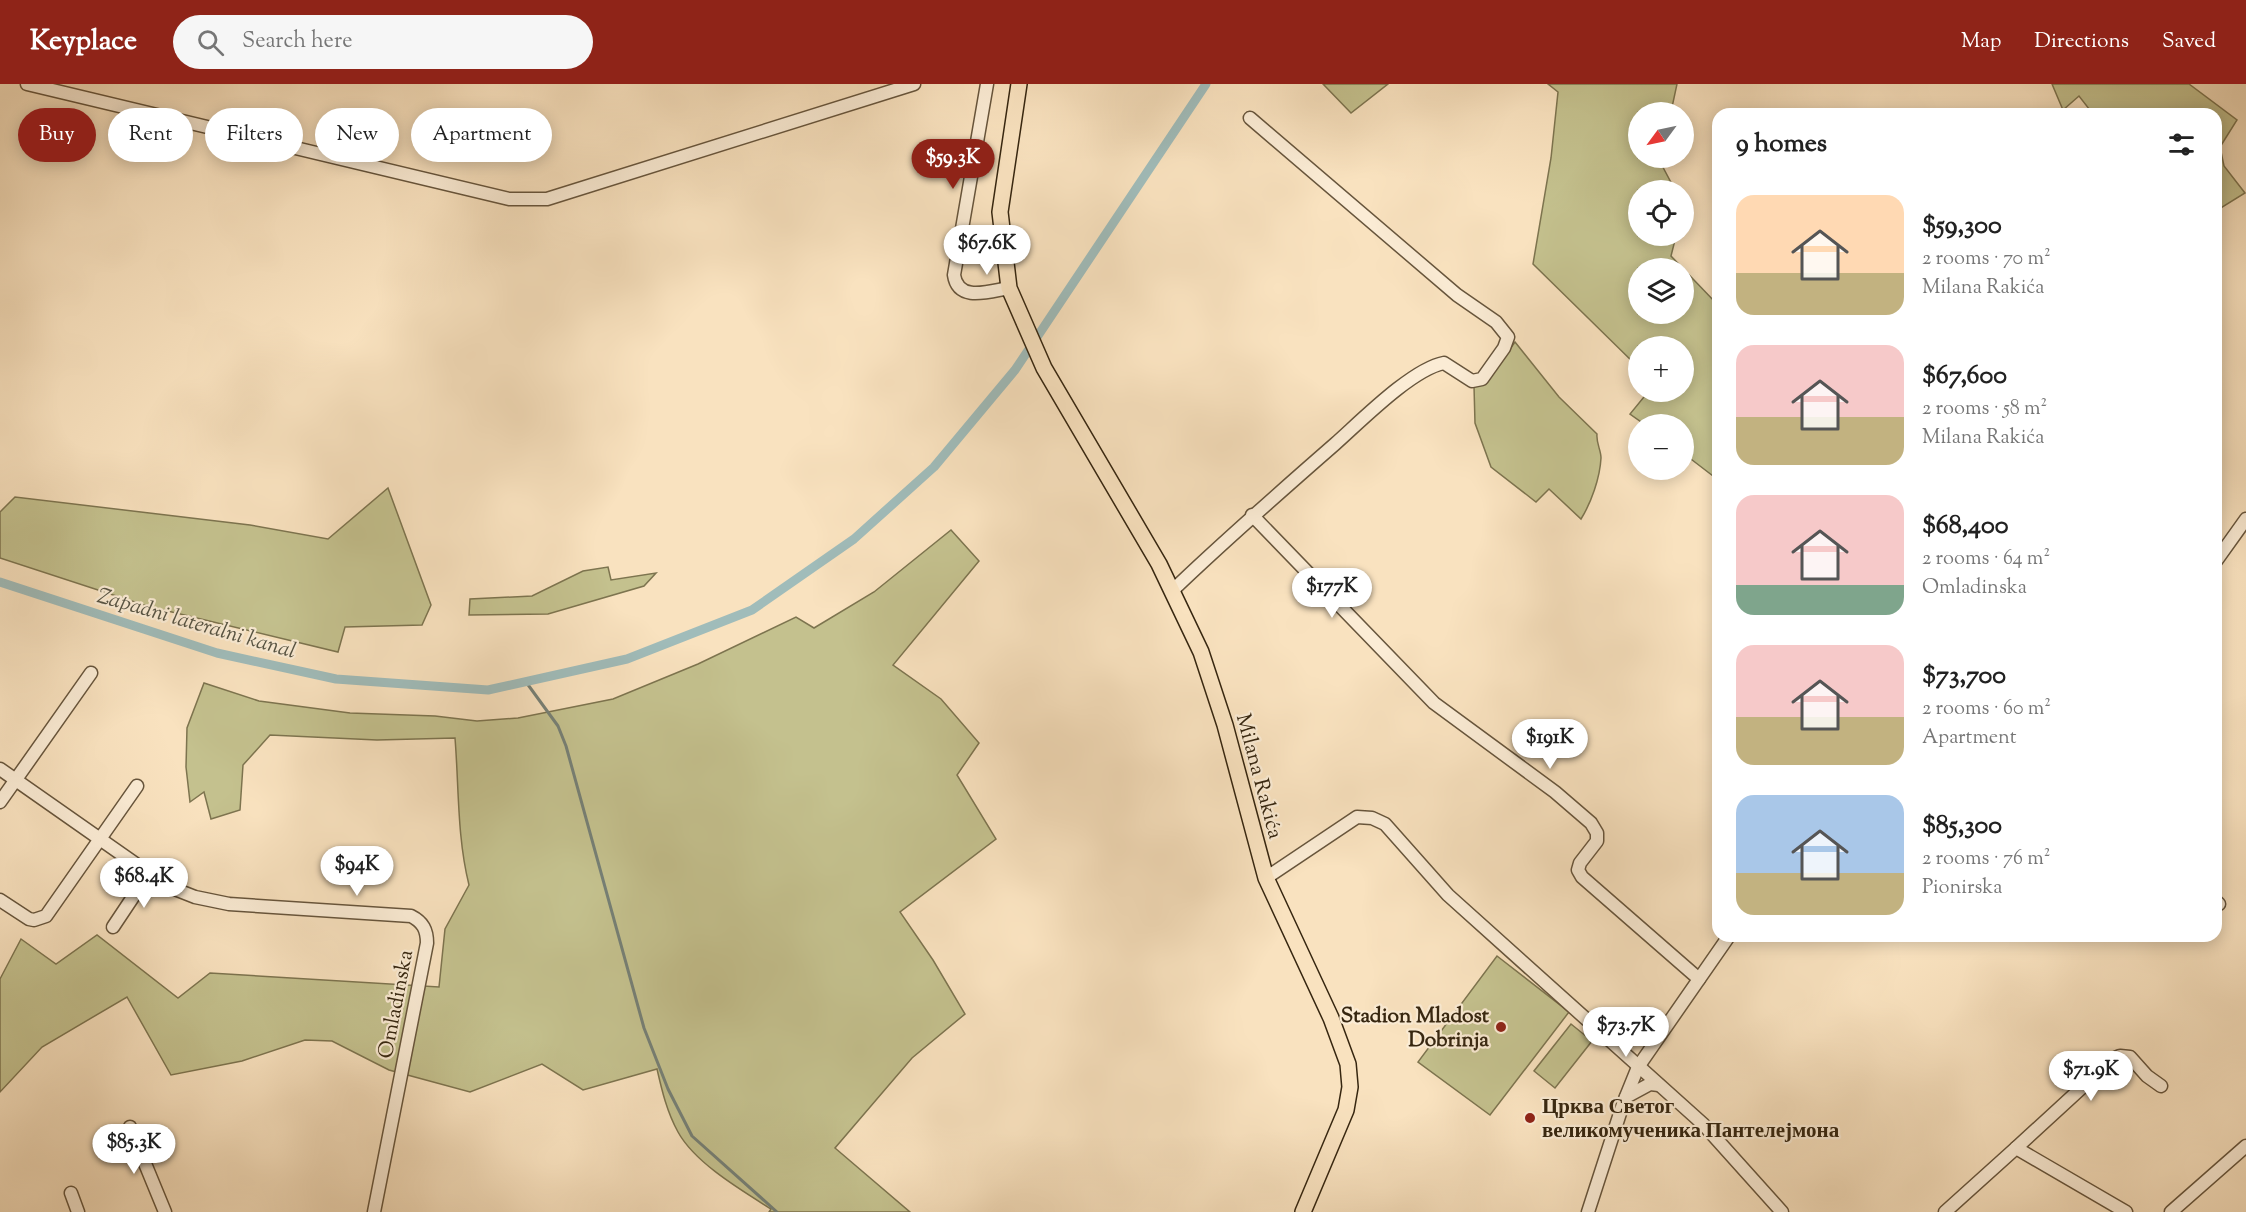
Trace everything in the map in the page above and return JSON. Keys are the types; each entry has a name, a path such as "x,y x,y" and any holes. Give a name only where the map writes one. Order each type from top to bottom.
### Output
{"main road":[{"path":"1009,288 1000,235 1000,213 1019,84"},
{"name":"Milana Rakića","path":"1009,288 1019,317 1044,368 1172,591 1202,652 1266,878 1341,1040 1349,1075 1346,1110 1303,1212"}],"street":[{"path":"27,84 509,199 529,201 547,199 914,84"},
{"path":"987,84 954,275 960,288 968,293 1009,288"},
{"path":"1172,591 1252,515 1379,405 1432,365 1444,363 1472,381 1482,380 1504,348 1508,337 1496,322 1456,295 1250,118"},
{"path":"1252,515 1434,702 1555,792 1591,824 1597,833 1597,841 1580,863 1578,870 1582,877 1699,979"},
{"path":"2222,553 2246,519"},
{"path":"0,802 91,673"},
{"name":"Omladinska","path":"0,769 149,873 181,892 212,901 411,916 420,921 425,928 427,943 374,1212"},
{"path":"0,900 29,919 46,916 137,786"},
{"path":"1266,878 1357,817 1385,824 1448,895 1703,1124 1782,1212"},
{"path":"113,927 149,873"},
{"path":"1588,1212 1625,1098 1638,1067 1725,942"},
{"path":"1945,1212 2113,1059 2130,1056 2147,1076 2161,1086"},
{"path":"1625,1098 1650,1084 1659,1085"},
{"path":"130,1127 165,1212"},
{"path":"2171,1212 2246,1146"},
{"path":"2016,1148 2126,1212"},
{"path":"71,1193 78,1212"}],"shaded area":[{"path":"1323,84 1388,84 1351,113"},
{"path":"1548,84 1677,84 1673,102 1628,102 1628,168 1663,168 1670,180 1628,180 1628,246 1674,246 1671,256 1673,258 1628,258 1628,324 1694,324 1694,280 1712,299 1712,475 1694,461 1694,414 1630,414 1640,402 1694,402 1694,336 1628,336 1628,357 1533,264 1551,158 1558,92"},
{"path":"2052,84 2189,84 2221,108 2088,108 2079,96 2065,108 2062,108"},
{"path":"2222,109 2237,120 2222,144"},
{"path":"2222,156 2224,166 2245,193 2222,207"},
{"path":"1515,342 1559,397 1597,434 1601,458 1599,474 1581,519 1549,489 1536,502 1491,467 1475,423 1474,386 1485,384"},
{"path":"388,488 431,605 422,625 345,627 338,652 147,606 0,558 0,512 15,497 250,525 328,539"},
{"path":"951,530 979,561 893,665 941,699 979,743 957,775 996,839 900,912 933,960 965,1014 912,1058 835,1148 910,1212 769,1212 771,1209 707,1165 686,1143 671,1117 657,1069 583,1090 542,1064 470,1092 389,1070 332,1041 305,1040 242,1061 171,1075 127,997 42,1047 0,1092 0,979 21,939 56,964 97,935 178,998 210,973 439,987 445,929 469,885 460,830 455,738 377,740 270,735 243,765 240,810 211,819 204,792 190,802 186,767 187,728 204,683 259,701 350,713 435,716 477,721 518,718 613,699 698,664 796,617 814,628 874,592"},
{"path":"608,567 611,580 656,573 644,586 548,614 469,615 470,599 532,596 583,571"},
{"name":"Stadion Mladost Dobrinja","path":"1497,956 1569,1012 1490,1115 1418,1062"},
{"path":"1571,1024 1592,1041 1555,1088 1534,1071"}],"waterway":[{"name":"Zapadni lateralni kanal","path":"0,582 217,653 336,679 488,690 627,659 752,610 854,539 934,467 1015,370 1206,84"},
{"path":"526,682 558,726 566,746 644,1028 668,1089 692,1136 777,1212"}],"place":[{"name":"Stadion Mladost Dobrinja","path":"1501,1027"},
{"name":"Црква Светог великомученика Пантелејмона","path":"1530,1118"}]}
